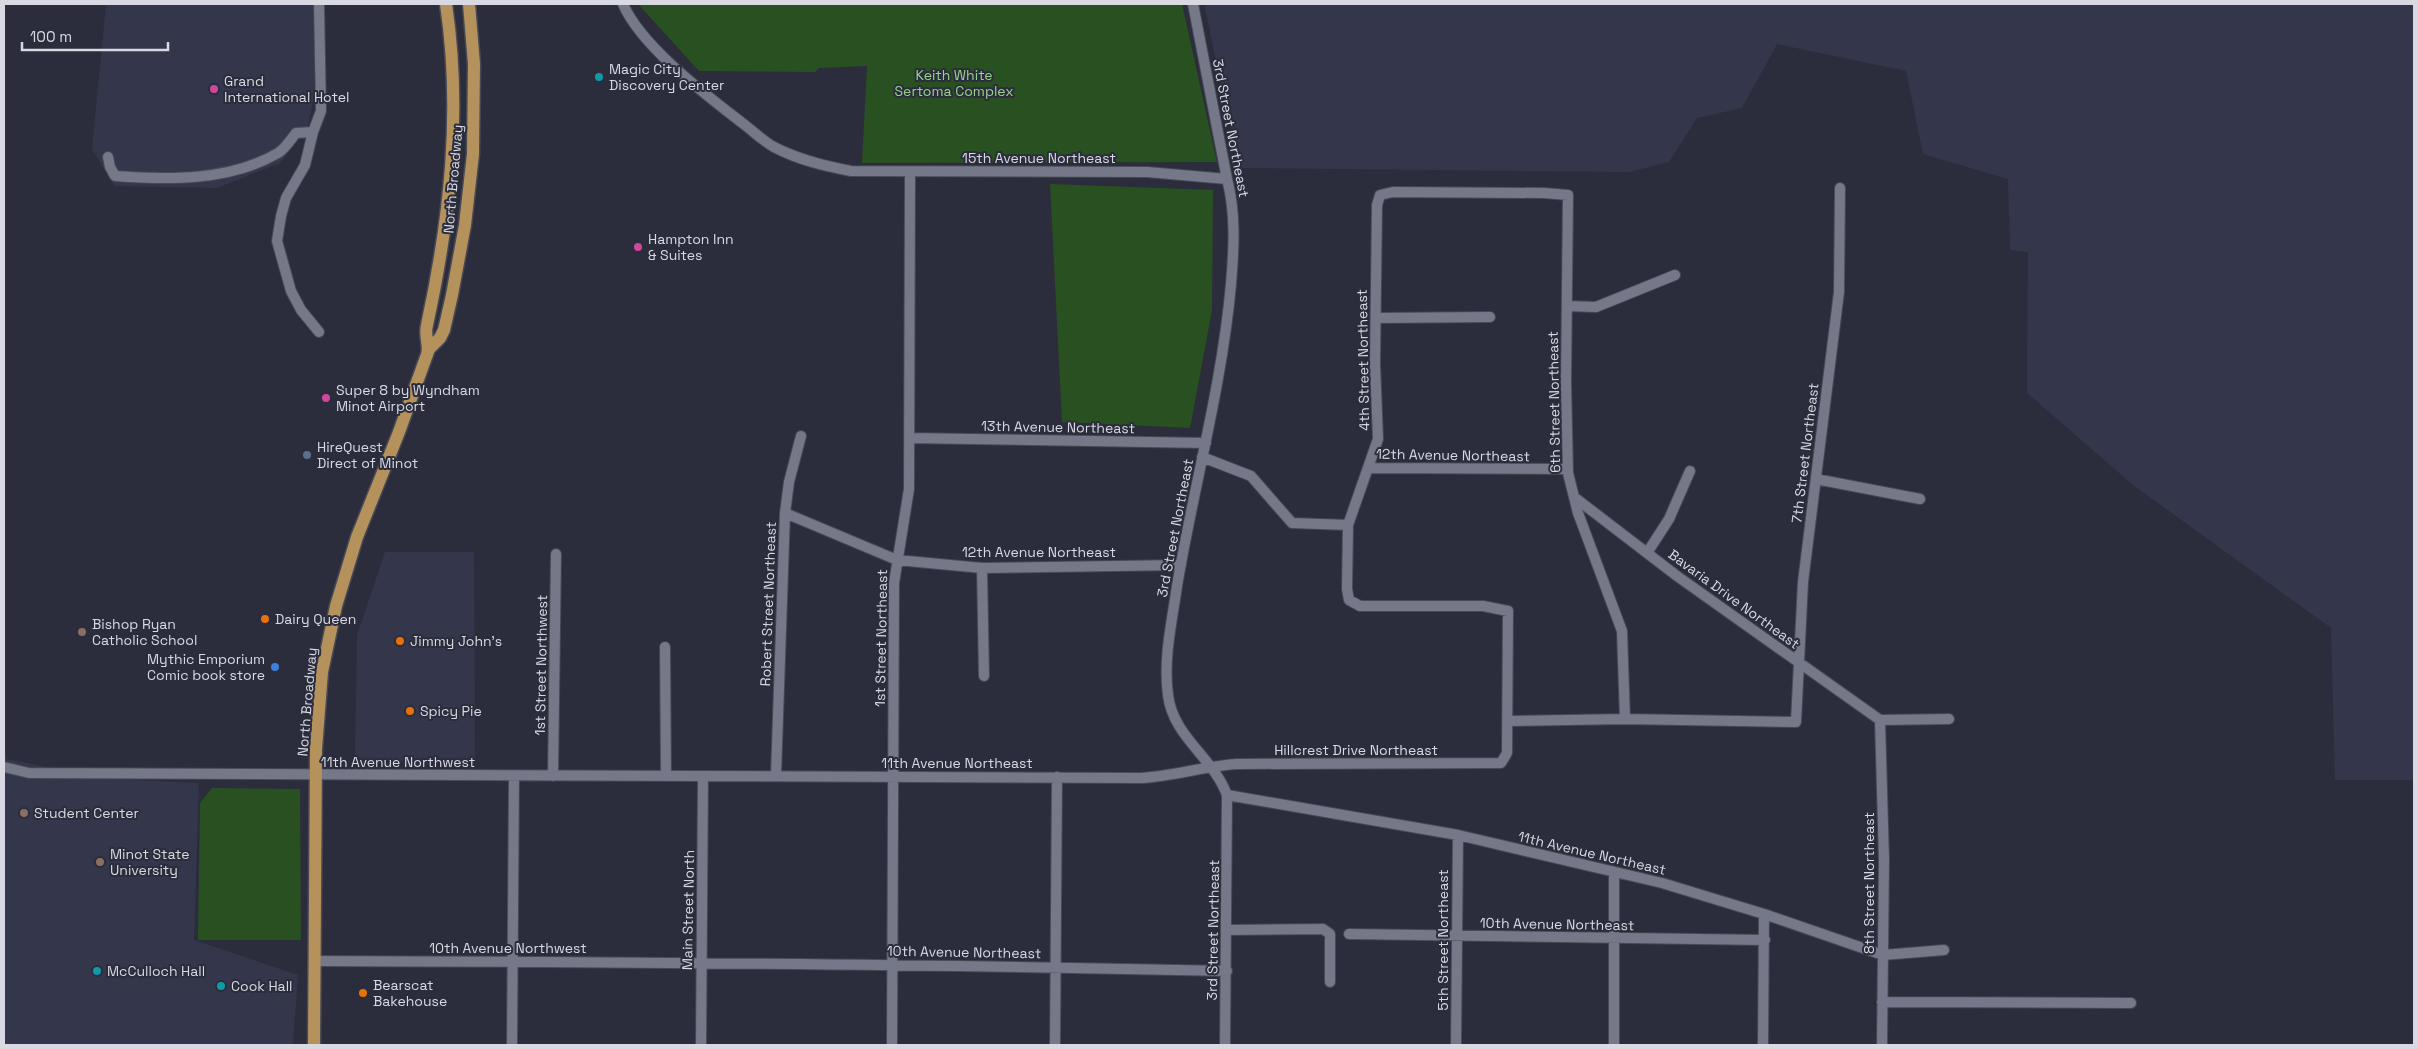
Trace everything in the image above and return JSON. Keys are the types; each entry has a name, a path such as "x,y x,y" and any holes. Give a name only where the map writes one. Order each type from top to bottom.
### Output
{"main road":[{"name":"North Broadway","path":"314,1045 316,775 322,672 338,599 357,537 399,432 428,349 426,328 441,259 452,161 453,81 446,4"},
{"name":"North Broadway","path":"428,349 440,338 444,330 460,260 469,198 473,154 474,82 469,4"}],"street":[{"path":"319,4 321,111 313,132 305,166 284,207 277,241 292,291 301,310 319,332"},
{"name":"15th Avenue Northeast","path":"623,4 638,29 653,46 706,94 772,146 810,163 851,171 910,173 1148,172 1226,179"},
{"name":"3rd Street Northeast","path":"1193,4 1226,179 1233,201 1233,259 1228,317 1206,443 1181,565 1167,651 1168,695 1170,708 1178,726 1222,781 1227,795 1225,1045"},
{"path":"108,157 110,167 115,176 207,177 228,172 279,152 296,133 313,132"},
{"name":"1st Street Northeast","path":"892,1045 894,583 909,489 910,173"},
{"name":"7th Street Northeast","path":"1625,719 1796,722 1803,582 1839,292 1840,188"},
{"name":"6th Street Northeast","path":"1377,205 1380,195 1393,192 1544,193 1568,195 1568,470 1574,497 1622,631 1625,719"},
{"name":"4th Street Northeast","path":"1377,205 1378,439 1348,525 1347,569 1349,600 1360,606 1482,606 1508,611 1508,721"},
{"path":"1567,306 1596,307 1675,275"},
{"path":"1376,318 1490,317"},
{"name":"Robert Street Northeast","path":"776,775 785,513 789,482 801,436"},
{"name":"13th Avenue Northeast","path":"909,438 1206,443"},
{"path":"1202,457 1251,476 1292,522 1348,525"},
{"name":"12th Avenue Northeast","path":"1369,468 1568,470"},
{"path":"1647,553 1669,519 1690,471"},
{"path":"1816,479 1920,498"},
{"name":"Bavaria Drive Northeast","path":"1574,497 1677,576 1880,720"},
{"name":"12th Avenue Northeast","path":"785,513 897,560 982,568 1181,565"},
{"name":"1st Street Northwest","path":"553,776 556,554"},
{"path":"982,568 984,676"},
{"path":"665,647 666,776"},
{"path":"1508,721 1625,719"},
{"path":"1880,720 1950,719"},
{"name":"8th Street Northeast","path":"1880,720 1884,860 1882,1045"},
{"name":"Hillcrest Drive Northeast","path":"1210,766 1237,764 1501,763 1507,753 1508,721"},
{"name":"11th Avenue Northeast","path":"703,776 1142,778 1167,776 1210,766"},
{"name":"11th Avenue Northwest","path":"4,767 29,773 703,776"},
{"path":"512,1045 514,776"},
{"name":"Main Street North","path":"701,1045 703,776"},
{"path":"1055,1045 1057,777"},
{"name":"11th Avenue Northeast","path":"1227,795 1458,835 1662,883 1764,914 1883,955 1944,950"},
{"name":"5th Street Northeast","path":"1456,1045 1458,835"},
{"path":"1614,872 1614,1045"},
{"path":"1763,1045 1764,914"},
{"path":"1227,930 1323,929 1330,934 1330,982"},
{"name":"10th Avenue Northeast","path":"1349,934 1765,940"},
{"name":"10th Avenue Northwest","path":"315,961 512,961 701,964"},
{"name":"10th Avenue Northeast","path":"701,964 892,964 1227,971"},
{"path":"1882,1002 2131,1003"}],"shaded area":[{"path":"106,4 314,4 314,97 308,126 280,163 217,188 114,186 92,149"},
{"path":"1204,4 2414,4 2414,780 2335,780 2331,628 2133,485 2027,393 2028,252 2010,250 2008,179 1923,154 1906,71 1777,44 1742,108 1697,118 1669,162 1629,172 1239,168"},
{"path":"385,552 474,552 475,761 355,761 357,635"},
{"name":"Minot State University","path":"4,747 7,759 107,779 199,783 194,940 298,975 293,1045 4,1045"}],"green space":[{"name":"Keith White Sertoma Complex","path":"638,4 1182,4 1217,162 862,163 867,66 819,68 815,72 699,71"},
{"path":"1050,184 1213,190 1212,310 1190,428 1062,422"},
{"path":"212,788 300,789 301,940 198,940 200,803"}],"place":[{"name":"Magic City Discovery Center","path":"599,77"},
{"name":"Grand International Hotel","path":"214,89"},
{"name":"Hampton Inn & Suites","path":"638,247"},
{"name":"Super 8 by Wyndham Minot Airport","path":"326,398"},
{"name":"HireQuest Direct of Minot","path":"307,455"},
{"name":"Dairy Queen","path":"265,619"},
{"name":"Bishop Ryan Catholic School","path":"82,632"},
{"name":"Jimmy John's","path":"400,641"},
{"name":"Mythic Emporium Comic book store","path":"275,667"},
{"name":"Spicy Pie","path":"410,711"},
{"name":"Student Center","path":"24,813"},
{"name":"Minot State University","path":"100,862"},
{"name":"McCulloch Hall","path":"97,971"},
{"name":"Cook Hall","path":"221,986"},
{"name":"Bearscat Bakehouse","path":"363,993"}]}
